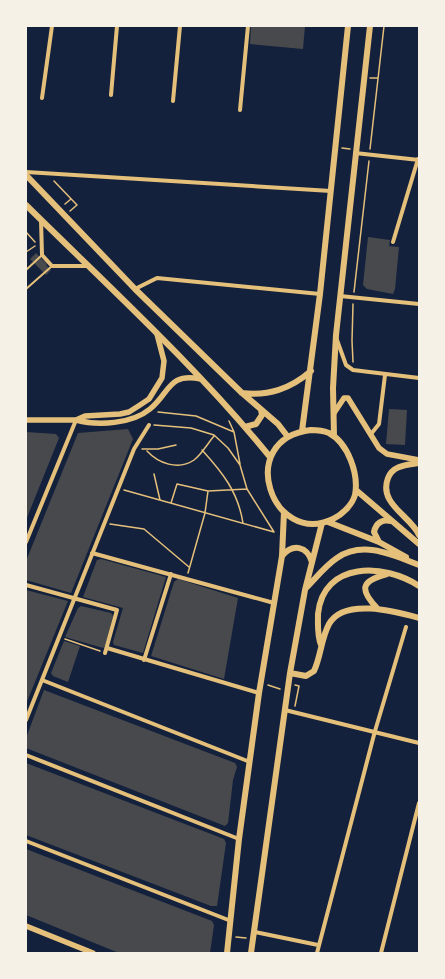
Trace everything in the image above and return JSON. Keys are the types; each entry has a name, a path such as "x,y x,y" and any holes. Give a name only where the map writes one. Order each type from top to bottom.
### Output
{"main road":[{"path":"302,431 320,294 348,26"},
{"path":"334,436 334,368 336,335 355,151 370,26"},
{"path":"26,173 135,289 242,393 278,424 288,437"},
{"path":"26,205 157,334 245,427 270,457"},
{"path":"242,393 267,394 279,391 296,383 311,371"},
{"path":"245,427 256,424 262,415 261,410"},
{"path":"302,431 320,431 334,436 347,452 352,465 356,490 354,499 349,507 336,518 314,524 298,522 284,512 274,498 269,484 267,470 270,457 280,443 288,437 302,431"},
{"path":"419,462 397,467 390,473 386,482 391,502 419,535"},
{"path":"356,490 419,544"},
{"path":"227,953 239,839 259,692 282,556 284,512"},
{"path":"379,542 374,536 375,528 380,522 391,521"},
{"path":"325,522 379,542 419,565"},
{"path":"251,953 290,673 305,590 325,522"},
{"path":"282,556 286,550 299,548 306,550 310,555 312,562"},
{"path":"305,590 326,567 348,552 363,549 380,551 419,565"},
{"path":"321,645 318,627 319,608 325,593 334,582 348,573 364,570 375,570 419,586"},
{"path":"377,608 368,598 365,587 367,581 389,574"},
{"path":"290,673 306,676 311,674 317,666 321,645 330,622 339,614 355,609 377,608 419,618"}],"street":[{"path":"42,98 52,26"},
{"path":"111,95 117,26"},
{"path":"173,101 180,26"},
{"path":"240,110 248,26"},
{"path":"355,151 370,155 418,160 393,242"},
{"path":"26,173 47,173 331,191"},
{"path":"41,219 42,255 52,266 88,266"},
{"path":"135,289 158,278 320,294"},
{"path":"340,296 419,304"},
{"path":"26,542 76,420 85,416 128,412 149,399 159,383 164,370 164,361 157,334"},
{"path":"336,335 346,365 353,370 419,378"},
{"path":"371,434 379,424 385,375"},
{"path":"26,420 76,420 84,422 120,421 140,416 146,412 158,403 173,382 185,377 200,379"},
{"path":"334,412 341,400 348,398 379,448 387,454 419,462"},
{"path":"26,720 134,449 149,425"},
{"path":"92,552 274,603"},
{"path":"144,660 171,574"},
{"path":"26,585 117,610 106,650 259,692"},
{"path":"317,953 375,731 406,627"},
{"path":"42,680 250,762"},
{"path":"285,710 419,743"},
{"path":"26,755 239,839"},
{"path":"381,953 419,803"},
{"path":"26,841 231,922"},
{"path":"26,926 83,951 92,953"},
{"path":"254,932 318,945"}],"lane":[{"path":"26,270 42,255"},
{"path":"26,289 52,266"}],"path":[{"path":"353,370 352,341 354,298 384,26"},
{"path":"336,147 355,151"},
{"path":"47,173 77,205"},
{"path":"26,232 36,244 31,250 29,249 26,252"},
{"path":"118,488 274,532 247,489 240,465 234,432 196,416 171,412 146,412"},
{"path":"149,425 191,428 214,435 228,448 240,465"},
{"path":"146,451 155,459 178,466 194,460 214,435"},
{"path":"134,449 158,449 176,446"},
{"path":"202,450 221,470 233,489 243,524"},
{"path":"154,474 160,500"},
{"path":"171,503 177,484 208,491 247,489"},
{"path":"186,578 205,513 208,491"},
{"path":"104,524 144,528 189,567"},
{"path":"59,637 106,650"},
{"path":"267,685 280,689"},
{"path":"294,712 299,686 295,685"},
{"path":"229,936 254,939"}],"building":[{"path":"251,26 305,26 303,49 250,44"},
{"path":"368,237 390,240 389,246 399,247 395,289 393,294 367,289 363,285"},
{"path":"36,253 51,270 46,275 30,259"},
{"path":"389,409 407,410 405,445 386,444"},
{"path":"128,429 133,439 71,593 26,580 26,561 78,433"},
{"path":"26,432 56,434 59,438 26,520"},
{"path":"101,559 166,577 143,653 114,645 113,642 123,608 83,597 97,560"},
{"path":"178,579 238,598 224,679 151,656 174,582"},
{"path":"26,590 68,601 26,704"},
{"path":"81,606 111,613 113,616 105,646 103,648 65,637 78,608"},
{"path":"64,641 80,646 68,682 53,676 51,673"},
{"path":"44,690 235,763 237,767 233,780 228,823 225,826 26,748 26,738"},
{"path":"26,763 224,839 226,843 217,906 211,906 26,835"},
{"path":"26,849 212,921 214,925 210,953 119,953 26,915"}]}
